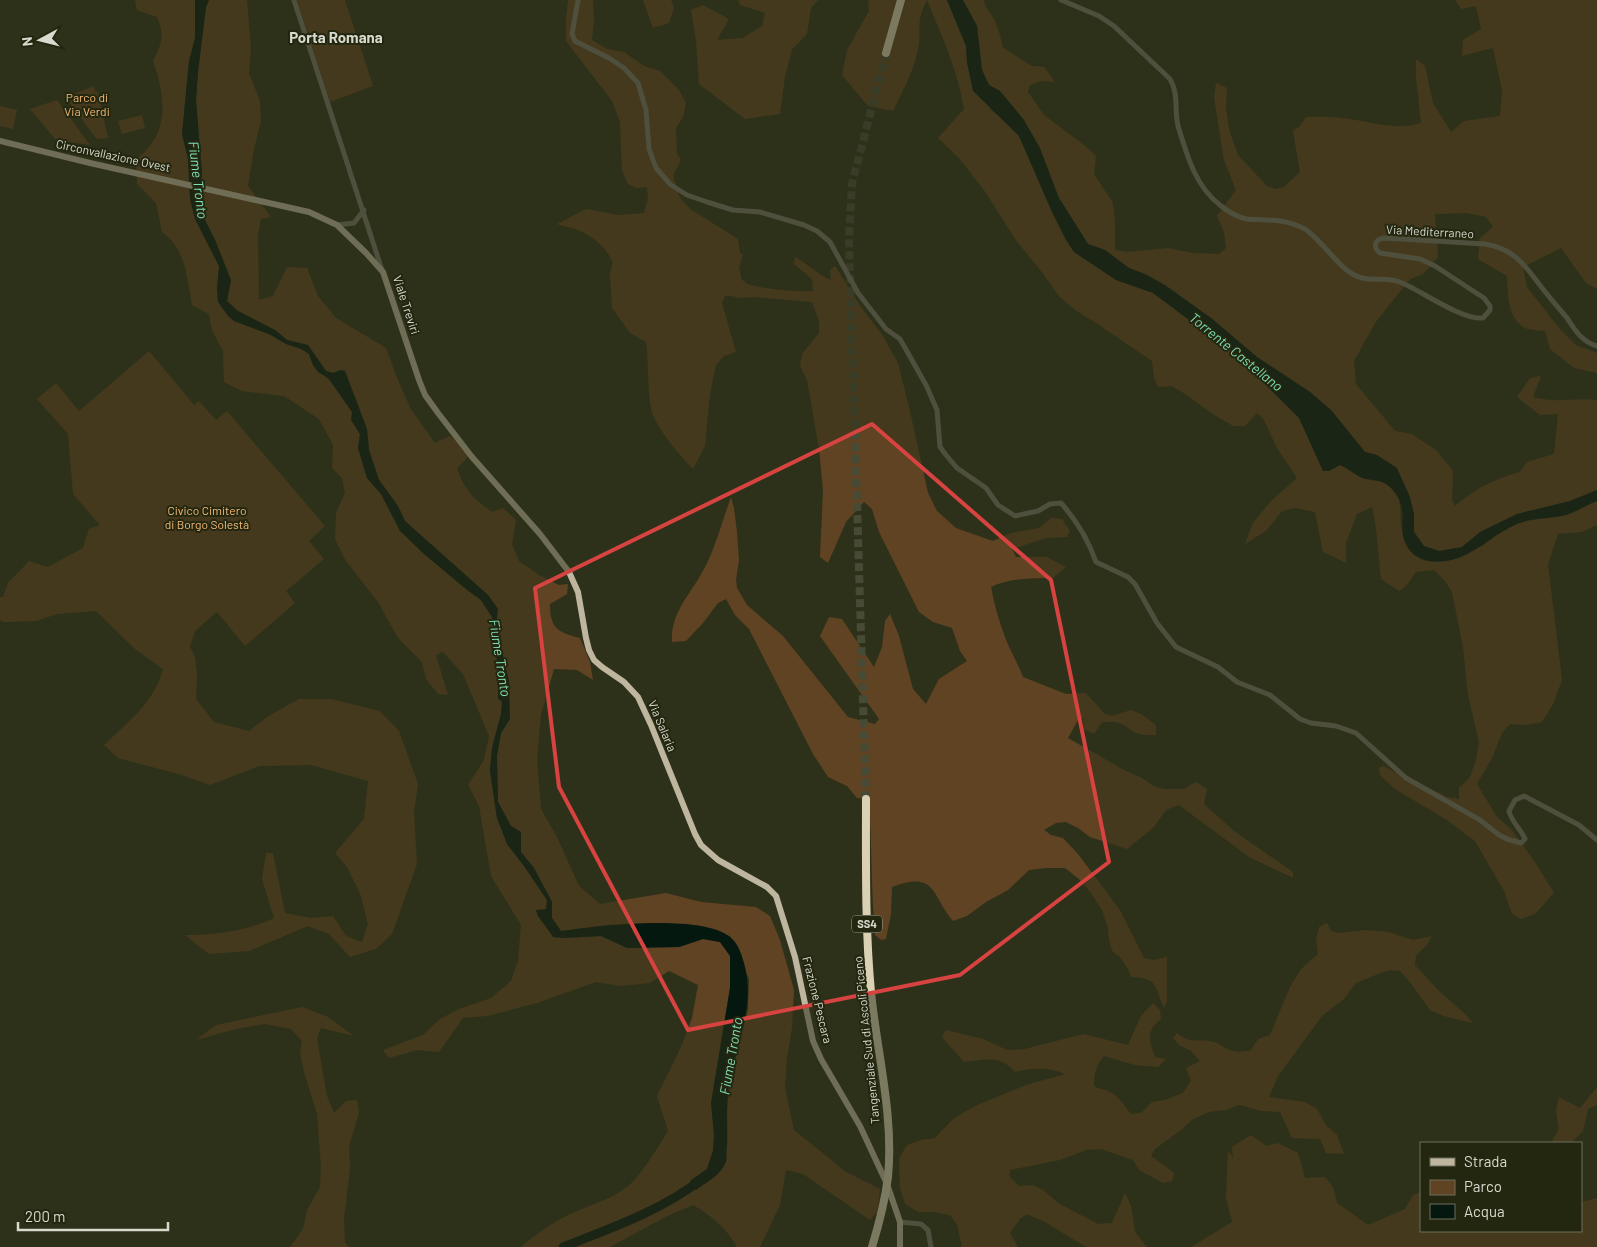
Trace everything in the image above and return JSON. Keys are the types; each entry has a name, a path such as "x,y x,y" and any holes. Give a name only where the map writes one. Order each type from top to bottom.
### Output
{"highway":[{"path":"886,53 901,0"},
{"name":"Tangenziale Sud di Ascoli Piceno","path":"866,799 868,955 889,1142 888,1176 880,1220 872,1247"}],"main road":[{"name":"Circonvallazione Ovest","path":"0,141 309,212 337,225 383,272"},
{"name":"Viale Treviri","path":"383,272 425,395 472,458 540,534 571,576"},
{"name":"Via Salaria","path":"571,576 580,600 589,650 594,660 624,682 638,698 651,725 675,787"},
{"name":"Frazione Pescara","path":"675,787 695,834 711,855 767,887 776,896 795,957 813,1040 821,1059 837,1084 872,1151 887,1184 900,1222 900,1247"}],"street":[{"name":"Viale Treviri","path":"294,0 383,272"},
{"path":"578,0 572,34 575,41 609,58 624,68 638,82 646,110 649,150 656,168 671,185 687,195 734,210 760,212 785,218 817,231 830,242 858,293 886,329 900,339 926,385 937,410 940,448 957,468 986,488 998,505 1015,516 1038,511 1050,504 1061,503 1077,522 1089,542 1096,562 1128,577 1135,584 1157,623 1176,647 1218,667 1237,682 1270,695 1300,719 1311,723 1336,726 1356,733 1406,778 1480,820 1507,840 1521,843 1525,839 1509,811 1514,800 1524,796 1579,824 1597,840"},
{"name":"Via Mediterraneo","path":"1061,0 1099,16 1114,26 1170,79 1175,87 1177,98 1176,118 1178,126 1196,178 1210,196 1233,214 1247,219 1292,223 1306,229 1348,271 1359,278 1398,281 1473,318 1484,318 1490,310 1490,306 1484,298 1435,266 1420,259 1380,253 1376,249 1375,244 1383,238 1498,246 1520,259 1582,338 1597,346"},
{"path":"337,225 354,223 364,210"},
{"path":"900,1222 921,1224 928,1230 931,1247"}],"highlighted area":[{"path":"872,424 1051,580 1109,862 960,975 688,1030 559,787 535,588"}],"green space":[{"path":"135,0 195,0 195,38 189,61 182,134 188,159 190,199 195,219 219,266 217,289 232,318 234,321 271,335 309,354 314,367 334,385 352,412 356,428 360,434 358,448 367,478 381,494 391,511 467,590 481,600 492,617 498,671 498,698 502,702 501,714 492,748 490,771 497,818 507,844 547,900 546,909 537,915 553,937 601,936 627,948 679,947 703,939 720,942 730,956 730,988 711,1103 714,1135 713,1151 707,1169 690,1181 696,1190 726,1162 727,1109 730,1080 748,1009 749,979 730,936 658,923 606,925 561,931 552,918 552,902 534,868 521,852 521,832 511,826 498,802 497,756 501,733 510,719 496,626 498,609 488,595 405,521 398,506 379,480 369,450 367,429 345,371 341,370 333,373 326,371 308,345 287,340 275,330 238,311 227,301 231,280 204,218 199,195 202,174 196,100 206,7 209,0 247,0 251,49 249,73 260,101 261,121 248,186 271,217 261,219 258,234 259,300 273,296 287,267 307,268 318,296 336,318 386,348 410,408 435,443 450,436 471,454 457,468 460,476 470,493 492,512 503,508 516,520 512,544 519,561 539,575 559,585 568,584 567,594 550,604 551,619 560,631 580,638 590,662 593,680 577,670 554,669 541,715 537,760 541,809 557,837 579,886 600,904 666,893 701,902 756,907 770,916 780,940 794,990 785,1088 794,1130 846,1172 880,1189 878,1211 870,1220 803,1174 786,1170 780,1205 760,1247 737,1247 718,1223 693,1205 665,1217 610,1247 521,1247 562,1218 613,1196 627,1187 643,1169 668,1131 657,1096 681,1047 692,1018 698,985 669,971 650,983 620,986 596,982 537,1003 487,1016 463,1018 439,1052 417,1050 389,1058 383,1050 423,1035 440,1019 459,1009 491,998 511,981 518,961 521,925 491,876 479,806 468,785 484,760 489,736 463,674 443,652 436,655 448,695 438,694 426,679 422,662 398,638 378,602 346,561 335,539 336,513 345,493 342,478 332,468 333,445 319,419 284,396 242,391 224,382 223,351 212,330 209,314 192,305 187,275 181,255 170,239 162,232 156,203 137,184 136,159 147,149 160,127 162,114 161,88 153,61 162,35 157,17 137,10"},
{"path":"297,0 345,0 373,86 330,102"},
{"path":"568,0 593,0 592,40 607,49 624,52 644,66 660,71 679,90 686,103 683,117 676,128 677,154 681,160 673,175 680,198 690,209 738,239 740,253 743,255 739,268 742,280 754,286 790,291 813,291 812,279 794,264 795,257 831,280 830,270 835,266 861,307 883,336 898,363 928,493 937,511 956,528 993,541 1011,533 1039,528 1051,518 1062,519 1070,531 1067,537 1047,538 1012,549 1016,557 1047,557 1066,567 1053,578 1014,580 991,587 1003,631 1023,677 1066,694 1086,693 1105,714 1112,716 1131,710 1141,714 1156,725 1156,735 1144,735 1116,722 1102,722 1094,734 1084,729 1083,718 1078,720 1068,738 1154,786 1164,789 1184,789 1196,782 1207,789 1204,804 1234,831 1293,872 1293,878 1249,857 1179,805 1166,810 1154,827 1127,849 1090,837 1066,822 1056,823 1044,830 1051,835 1063,838 1078,854 1120,910 1144,958 1154,960 1167,957 1167,1001 1164,1008 1157,989 1151,981 1131,977 1120,957 1113,952 1102,910 1079,879 1065,868 1029,870 1008,890 986,902 967,916 953,921 936,894 925,883 917,881 892,887 891,914 886,939 881,940 875,935 869,799 857,798 847,786 828,777 813,754 749,629 735,615 726,599 718,603 686,641 672,642 674,622 682,604 708,561 731,497 734,508 739,560 736,579 737,588 747,605 783,636 848,717 875,724 879,719 820,636 829,617 842,619 874,667 882,647 885,621 890,614 899,636 913,689 926,704 939,679 967,661 960,651 952,628 933,622 919,612 879,532 872,509 864,502 846,522 828,563 820,557 823,490 819,449 807,380 800,366 802,354 819,333 819,321 812,302 725,296 722,303 736,352 724,356 716,365 710,394 705,446 693,469 661,430 651,408 646,342 630,333 612,308 610,273 613,262 603,247 594,239 583,232 557,224 586,209 619,215 644,213 648,199 647,187 637,188 628,184 622,171 620,122 612,101 566,41"},
{"path":"643,0 671,0 674,8 669,23 653,28"},
{"path":"738,0 818,0 811,8 807,34 792,49 785,77 780,114 745,119 699,84 696,40 691,10 703,5 729,19 717,40 743,38 762,26 765,13 740,5"},
{"path":"868,0 927,0 921,14 919,42 914,65 893,111 868,106 842,75 847,50 869,11"},
{"path":"927,0 947,0 966,46 967,63 991,110 1004,120 1019,136 1052,212 1074,252 1116,280 1153,293 1239,357 1260,376 1268,387 1299,418 1323,470 1329,471 1340,465 1364,479 1383,482 1390,486 1398,496 1402,530 1414,555 1482,546 1491,538 1516,524 1530,519 1562,516 1597,501 1597,525 1582,532 1558,534 1548,564 1562,680 1553,704 1542,722 1525,725 1510,724 1502,733 1492,758 1477,784 1497,817 1512,830 1554,893 1535,914 1521,919 1512,914 1504,891 1475,841 1447,820 1395,789 1380,775 1379,768 1383,766 1447,797 1459,799 1459,788 1470,777 1476,760 1479,742 1468,695 1463,647 1452,592 1445,581 1434,570 1416,572 1406,586 1399,591 1381,579 1372,507 1357,514 1346,543 1346,563 1323,552 1315,512 1295,508 1282,511 1266,531 1245,544 1253,523 1271,501 1297,478 1277,448 1263,418 1257,413 1245,426 1233,426 1172,386 1158,387 1154,378 1152,361 1075,310 1059,296 1015,239 984,190 959,158 938,138 964,109 954,67"},
{"path":"963,0 984,0 1000,34 1003,48 1032,66 1044,67 1055,82 1040,81 1030,85 1028,92 1044,115 1096,156 1094,174 1113,203 1115,250 1127,252 1168,248 1192,253 1219,254 1226,248 1224,232 1217,216 1236,190 1224,160 1214,97 1216,83 1227,88 1226,108 1229,130 1238,155 1267,186 1276,189 1284,187 1300,172 1293,131 1300,126 1306,117 1338,117 1397,126 1421,123 1416,59 1425,66 1433,103 1451,132 1464,121 1500,116 1502,90 1493,48 1462,56 1463,40 1481,29 1476,6 1461,9 1455,0 1597,0 1597,289 1586,283 1561,248 1523,267 1527,287 1559,328 1576,345 1597,353 1597,373 1574,368 1550,349 1545,331 1527,329 1519,324 1510,305 1507,276 1478,259 1480,238 1493,227 1486,217 1467,213 1435,214 1438,257 1423,274 1410,279 1375,323 1354,361 1356,384 1395,431 1412,434 1437,451 1453,471 1452,500 1455,506 1470,494 1486,485 1502,477 1520,472 1527,462 1554,454 1558,414 1540,415 1517,397 1530,378 1541,376 1533,397 1550,400 1597,400 1597,490 1570,501 1517,514 1480,532 1462,547 1439,551 1424,546 1414,532 1414,514 1377,455 1365,452 1331,410 1310,392 1257,357 1211,318 1145,274 1129,268 1105,250 1088,244 1059,198 1024,120 1000,91 989,85 982,70 977,26"},
{"name":"Parco di Via Verdi","path":"94,86 95,92 98,92 108,138 97,139 69,102 73,100 71,95"},
{"path":"57,100 90,145 56,140 30,109"},
{"path":"0,106 17,110 13,129 0,126"},
{"path":"142,115 145,128 122,134 118,121"},
{"name":"Civico Cimitero di Borgo Solestà","path":"149,351 194,405 199,401 216,420 227,411 325,526 309,541 324,559 286,591 295,603 245,646 217,612 195,631 190,647 195,657 197,675 196,699 214,722 249,731 267,717 299,699 331,699 380,711 399,731 418,784 414,812 417,864 392,934 376,949 350,957 329,934 308,926 249,951 209,954 185,935 230,931 253,926 274,918 262,879 266,853 273,853 285,913 311,918 333,916 346,936 362,942 368,924 360,893 347,867 335,853 364,819 368,781 311,765 259,766 210,785 182,775 118,758 104,745 147,702 154,692 163,669 135,649 96,611 57,614 36,621 3,622 0,620 0,597 3,597 8,583 29,561 48,567 83,548 89,529 100,525 73,494 68,434 37,399 56,383 79,411"},
{"path":"1327,923 1331,931 1339,933 1367,930 1388,932 1413,940 1432,936 1427,945 1416,955 1415,965 1473,1023 1444,1016 1430,1010 1400,971 1390,970 1356,983 1344,999 1322,1016 1278,1076 1269,1097 1305,1102 1317,1109 1326,1125 1337,1135 1344,1154 1326,1153 1320,1139 1292,1138 1280,1112 1262,1111 1239,1105 1226,1110 1208,1112 1192,1120 1155,1149 1151,1156 1174,1173 1172,1181 1163,1183 1139,1170 1133,1160 1101,1149 1086,1150 1060,1160 1010,1170 1009,1176 1019,1186 1033,1185 1043,1190 1058,1203 1098,1224 1112,1223 1125,1193 1131,1206 1135,1232 1147,1247 1086,1247 1045,1222 1027,1214 1020,1219 1010,1233 1018,1247 962,1247 957,1225 950,1215 918,1212 905,1204 900,1188 899,1158 907,1145 935,1138 953,1119 973,1107 1026,1085 1065,1074 1053,1070 1040,1069 1015,1072 998,1060 964,1062 942,1037 946,1030 983,1039 1007,1050 1025,1049 1083,1034 1128,1045 1141,1016 1153,1003 1160,1010 1161,1019 1150,1032 1150,1041 1155,1057 1166,1059 1158,1067 1135,1065 1104,1056 1097,1066 1094,1077 1094,1086 1115,1095 1131,1114 1141,1113 1152,1102 1165,1100 1183,1093 1191,1081 1186,1068 1200,1061 1191,1051 1179,1045 1173,1038 1177,1033 1187,1039 1214,1042 1228,1050 1238,1052 1251,1050 1258,1039 1270,1035 1290,987 1301,969 1318,954 1316,940 1319,927"},
{"path":"302,1007 328,1017 354,1036 321,1028 317,1038 327,1096 334,1113 346,1101 357,1100 359,1112 349,1147 350,1168 344,1219 345,1243 350,1247 290,1247 303,1229 307,1210 320,1187 321,1167 317,1114 304,1072 300,1052 302,1041 291,1029 265,1024 236,1029 196,1040 216,1025"},
{"path":"1597,1087 1597,1105 1588,1109 1583,1131 1572,1142 1552,1142 1559,1129 1556,1110 1559,1097 1580,1108"},
{"path":"1251,1135 1266,1146 1278,1143 1298,1153 1305,1178 1325,1177 1333,1187 1337,1203 1368,1225 1405,1209 1413,1195 1420,1192 1420,1232 1582,1232 1582,1202 1597,1198 1597,1247 1191,1247 1232,1222 1226,1198 1228,1151 1233,1158 1232,1147"}],"water":[{"path":"195,0 209,0 206,7 196,100 202,174 199,195 204,218 231,280 227,301 238,311 275,330 287,340 308,345 326,371 333,373 341,370 345,371 367,429 369,450 379,480 398,506 405,521 488,595 498,609 496,626 509,681 510,719 501,733 497,756 498,802 511,826 521,832 521,852 534,868 552,902 552,918 561,931 623,924 674,923 697,925 716,930 730,937 740,952 744,963 748,997 743,1029 728,1093 726,1162 717,1174 696,1190 690,1181 707,1169 713,1151 714,1135 711,1103 730,988 730,956 720,942 703,939 679,947 627,948 601,936 553,937 539,917 536,910 546,909 547,900 507,844 497,818 490,771 492,748 501,714 502,702 498,698 498,671 492,617 481,600 424,554 400,531 381,494 367,478 358,448 360,434 351,420 352,412 328,378 318,372 309,354 271,335 234,321 218,302 219,266 195,219 190,199 188,159 182,134 189,61 195,38"},
{"name":"Torrente Castellano","path":"947,0 963,0 977,26 982,70 989,85 1000,91 1024,120 1040,148 1059,198 1088,244 1105,250 1129,268 1165,285 1211,318 1257,357 1310,392 1331,410 1365,452 1377,455 1397,468 1410,497 1414,514 1414,532 1424,546 1439,551 1462,547 1480,532 1517,514 1570,501 1597,490 1597,501 1566,515 1517,524 1468,554 1453,560 1429,561 1415,555 1409,550 1405,542 1402,530 1401,504 1389,486 1379,481 1360,477 1340,465 1329,471 1323,471 1299,418 1268,387 1260,376 1239,357 1153,293 1116,280 1074,252 1052,212 1019,136 973,91 967,63 966,46"}],"waterway":[{"name":"Fiume Tronto","path":"563,1247 653,1210 702,1179"}],"tunnel":[{"path":"866,799 849,239 852,184 886,53"}],"district":[{"name":"Porta Romana","path":"336,38"}]}
